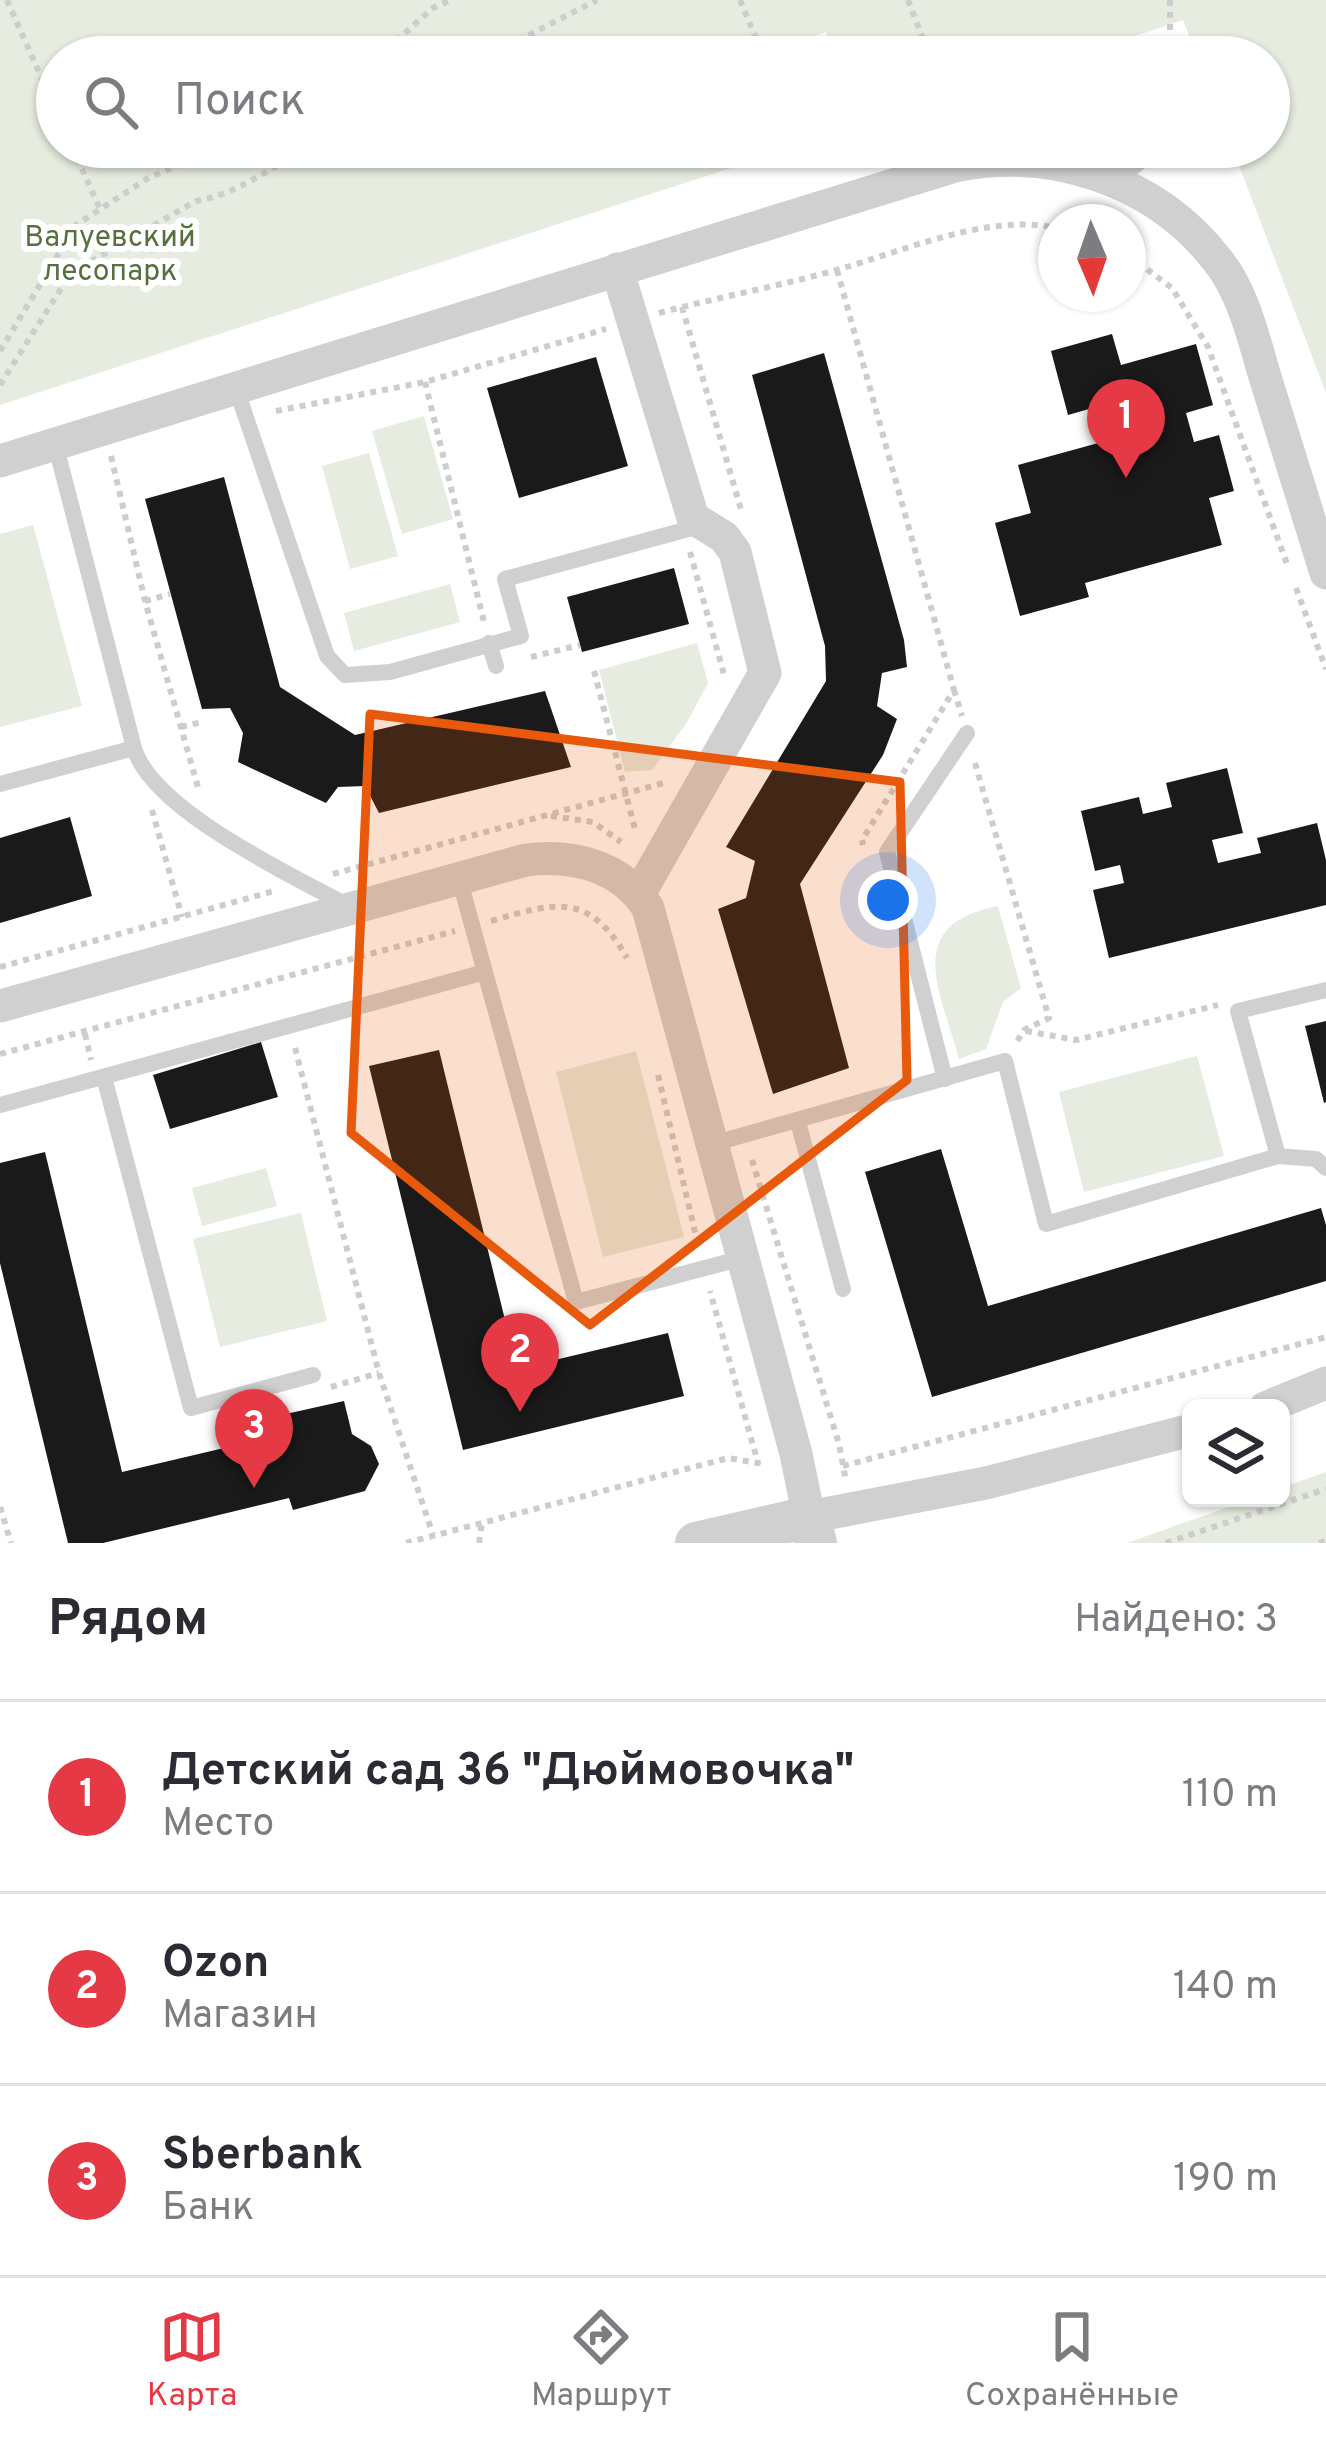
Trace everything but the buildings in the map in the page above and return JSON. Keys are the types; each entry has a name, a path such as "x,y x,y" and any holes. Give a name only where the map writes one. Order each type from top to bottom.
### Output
{"street":[{"path":"0,460 58,454 241,402 617,269 955,168"},
{"path":"1074,168 1114,181 1157,205 1220,262 1246,318 1326,573"},
{"path":"617,269 694,527 724,538 735,552 765,673 639,894"},
{"path":"0,1006 526,860 564,857 591,864 639,894 648,908 813,1530"},
{"path":"1287,1399 1326,1383"},
{"path":"696,1543 813,1530 1182,1432"}],"lane":[{"path":"1114,181 1132,168"},
{"path":"241,402 327,656 345,675 409,666 520,636 506,578 694,527"},
{"path":"58,454 136,754 181,808 350,908"},
{"path":"489,643 496,666"},
{"path":"409,666 416,687"},
{"path":"945,1079 887,852 967,733"},
{"path":"0,784 136,754"},
{"path":"460,878 576,1302 742,1258"},
{"path":"0,1105 484,972"},
{"path":"1278,1156 1238,1011 1326,990"},
{"path":"712,1144 1005,1061 1046,1224 1278,1156 1316,1159 1326,1168"},
{"path":"104,1077 191,1408 313,1375"},
{"path":"798,1122 843,1289"}],"path":[{"path":"7,0 36,66"},
{"path":"402,36 433,8 452,0"},
{"path":"527,36 597,0"},
{"path":"740,0 755,36"},
{"path":"908,0 922,36"},
{"path":"1170,0 1170,36"},
{"path":"81,168 100,209"},
{"path":"0,351 76,225 148,178 172,168"},
{"path":"0,385 71,273 196,201 213,198 272,168"},
{"path":"241,402 425,382 633,321 837,270 933,239 1038,224"},
{"path":"1146,268 1172,288 1208,347 1326,669"},
{"path":"837,270 1049,1018 1024,1030 1005,1061"},
{"path":"425,382 489,643"},
{"path":"58,454 110,452 145,601 201,798"},
{"path":"694,527 726,681"},
{"path":"145,601 170,594"},
{"path":"496,666 580,645"},
{"path":"594,671 626,792"},
{"path":"868,862 862,840 954,690"},
{"path":"181,728 202,722"},
{"path":"136,754 182,917"},
{"path":"626,846 593,822 542,816 673,781"},
{"path":"314,863 333,874"},
{"path":"0,1054 547,905"},
{"path":"1024,1030 1076,1040 1235,1000"},
{"path":"289,1026 379,1373 433,1535"},
{"path":"841,1466 1326,1336"},
{"path":"1166,1543 1326,1489"},
{"path":"0,1507 11,1543"},
{"path":"478,1543 482,1522"}],"highlighted area":[{"path":"370,714 900,782 907,1080 590,1325 351,1133"}],"green space":[{"name":"Валуевский лесопарк","path":"0,0 1326,0 1326,393 1240,168 1290,168 1290,36 1189,36 1183,20 1135,36 827,36 826,32 814,36 36,36 36,168 731,168 0,405"},
{"path":"424,416 453,519 402,534 372,431"},
{"path":"369,453 398,556 350,569 322,466"},
{"path":"33,525 82,706 0,727 0,534"},
{"path":"450,584 460,622 354,651 344,613"},
{"path":"697,643 708,683 686,724 652,770 625,772 599,670"},
{"path":"998,906 1021,988 1003,1002 986,1049 959,1059 938,986 938,945 948,928 968,915"},
{"path":"636,1051 684,1237 603,1257 556,1072"},
{"path":"1197,1056 1224,1156 1084,1192 1059,1092"},
{"path":"266,1168 277,1206 202,1226 192,1188"},
{"path":"301,1213 327,1321 220,1347 193,1239"},
{"path":"1326,1472 1326,1543 1127,1543 1229,1507 1290,1507 1290,1485"}],"place":[{"name":"Детский сад 36 \"Дюймовочка\"","path":"1126,478"},
{"name":"Ozon","path":"520,1412"},
{"name":"Sberbank","path":"254,1488"}]}
